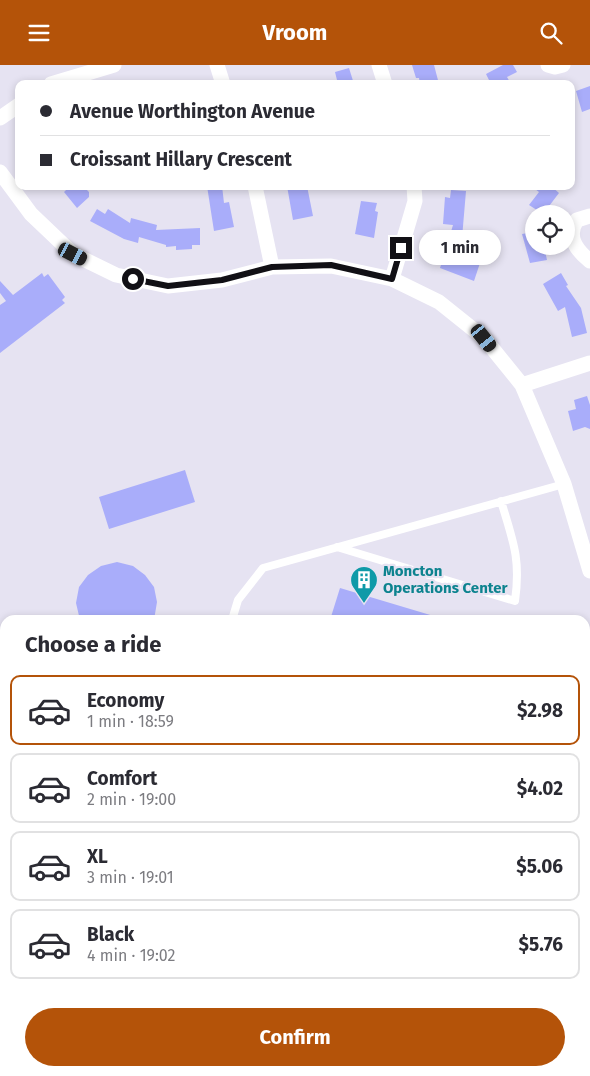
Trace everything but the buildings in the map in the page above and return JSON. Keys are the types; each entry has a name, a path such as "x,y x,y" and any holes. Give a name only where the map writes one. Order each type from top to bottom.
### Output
{"street":[{"path":"63,80 114,65"},
{"path":"217,65 222,80"},
{"path":"379,65 384,80"},
{"path":"548,65 555,67 563,65"},
{"path":"0,118 15,108"},
{"path":"0,172 31,214 73,254 116,275 168,286 222,280 272,267 331,265 392,279 439,302 484,338 522,385 564,484 590,571"},
{"path":"256,190 272,267"},
{"path":"392,279 415,201 414,190"},
{"path":"590,215 577,220 571,234 572,242 590,261"},
{"path":"522,385 590,363"}],"lane":[{"path":"233,615 238,599 263,568 564,484"},
{"path":"336,547 514,601 519,575 516,550 501,501"}],"place":[{"name":"Moncton Operations Center","path":"364,604"}],"route":[{"path":"133,279 168,286 222,280 272,267 331,265 392,279 401,248"}]}
